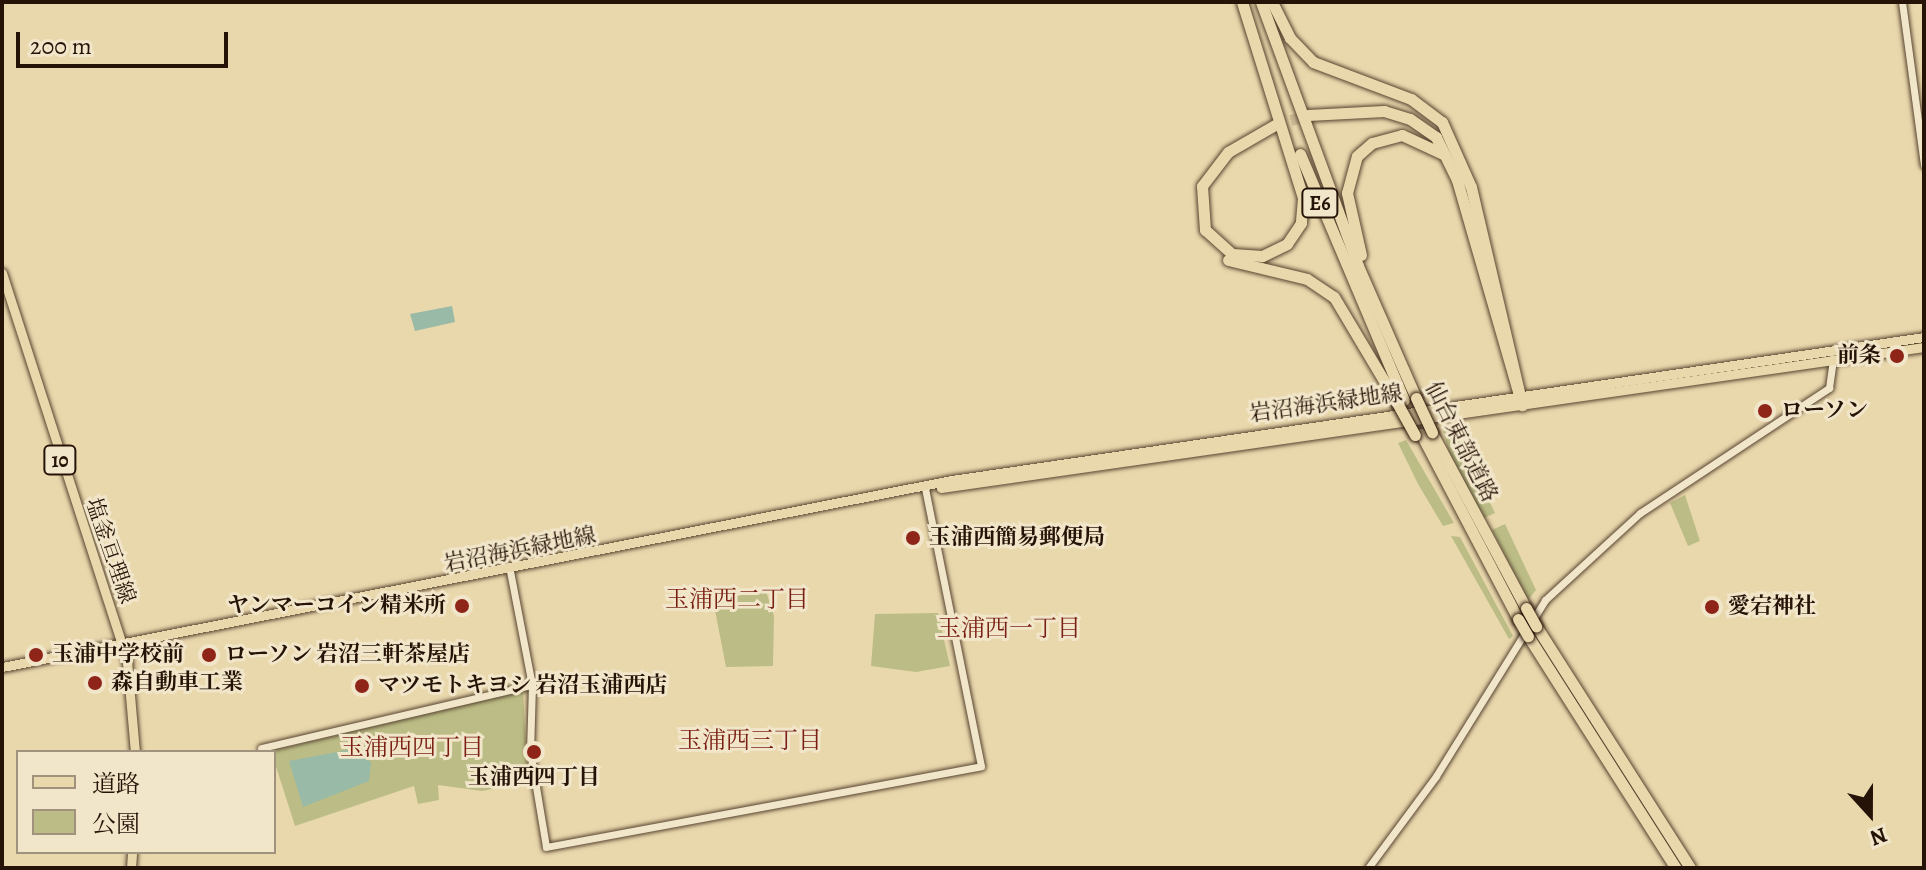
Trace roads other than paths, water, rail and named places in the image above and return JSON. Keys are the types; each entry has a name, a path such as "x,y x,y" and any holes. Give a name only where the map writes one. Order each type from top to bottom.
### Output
{"highway":[{"path":"1244,2 1303,198 1301,223 1287,244 1262,256 1232,254 1205,230 1202,186 1228,152 1274,122 1233,140 1202,170 1192,195 1196,228 1228,260 1307,279 1334,297 1405,400"},
{"name":"仙台東部道路","path":"1244,2 1304,162 1405,400 1661,837"},
{"name":"仙台東部道路","path":"1261,2 1405,400"},
{"path":"1272,2 1290,38 1313,62 1411,99 1437,116 1471,187 1520,397"},
{"path":"1448,134 1385,105 1306,111 1355,109 1400,115 1436,137 1448,157 1520,397"},
{"path":"1405,400 1355,235 1347,183 1364,149 1390,136 1421,139 1448,157"},
{"name":"仙台東部道路","path":"1423,434 1453,501 1528,636 1682,866"}],"main road":[{"name":"塩釜亘理線","path":"2,273 122,645 135,750"},
{"name":"岩沼海浜緑地線","path":"1832,355 1924,337"},
{"name":"岩沼海浜緑地線","path":"2,667 925,489 1520,397 1832,355 1924,347"}],"street":[{"path":"1902,2 1924,165"},
{"path":"1368,868 1436,776 1545,600 1640,513 1829,388 1832,355"},
{"path":"510,571 532,685 530,751 546,847 981,766 925,489"},
{"path":"261,748 532,685"}],"tunnel":[{"path":"1275,125 1308,115"}],"place":[{"name":"前条","path":"1897,356"},
{"name":"ローソン","path":"1765,411"},
{"name":"玉浦西簡易郵便局","path":"913,538"},
{"name":"ヤンマーコイン精米所","path":"462,606"},
{"name":"愛宕神社","path":"1712,607"},
{"name":"玉浦中学校前","path":"36,655"},
{"name":"ローソン 岩沼三軒茶屋店","path":"209,655"},
{"name":"森自動車工業","path":"95,683"},
{"name":"マツモトキヨシ 岩沼玉浦西店","path":"362,686"},
{"name":"玉浦西四丁目","path":"534,752"}],"district":[{"name":"玉浦西二丁目","path":"737,600"},
{"name":"玉浦西一丁目","path":"1009,629"},
{"name":"玉浦西三丁目","path":"750,741"},
{"name":"玉浦西四丁目","path":"412,748"}]}
